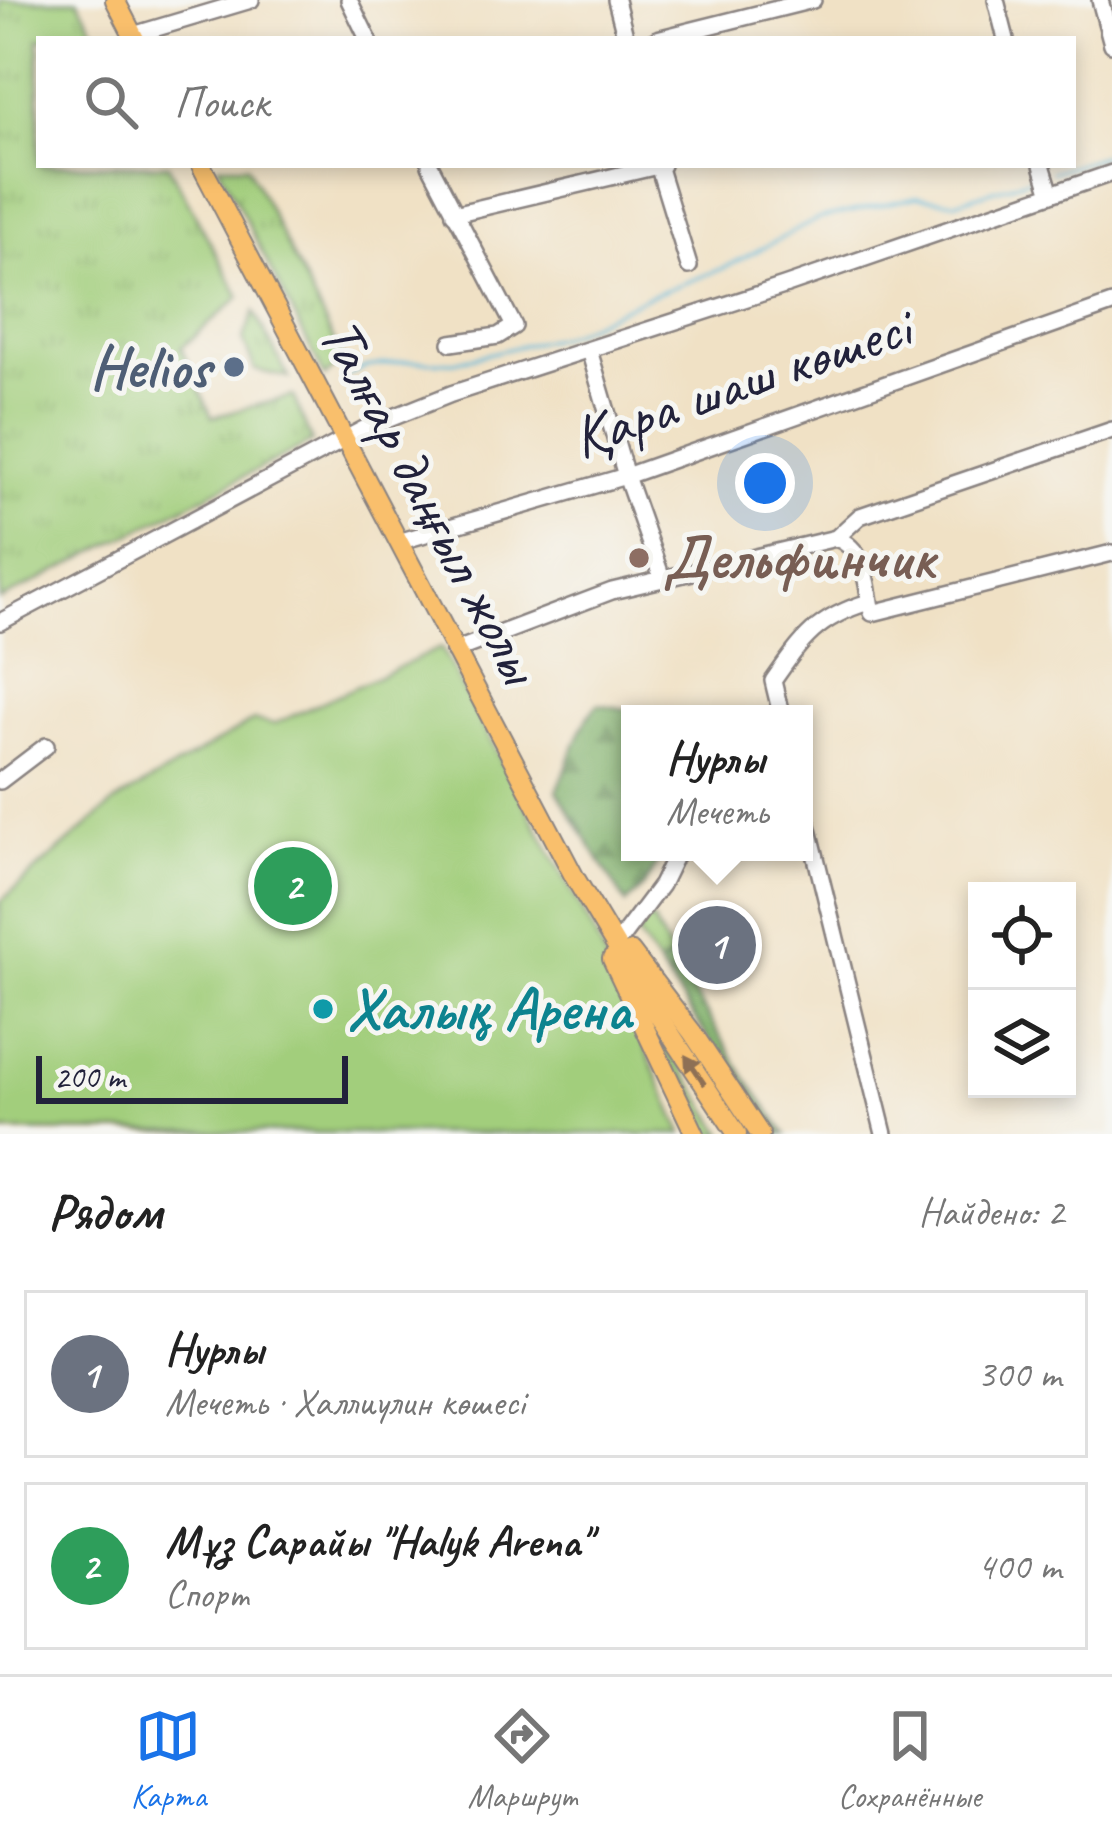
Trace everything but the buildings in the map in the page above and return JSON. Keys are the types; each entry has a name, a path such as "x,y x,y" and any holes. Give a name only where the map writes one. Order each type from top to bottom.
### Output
{"main road":[{"path":"115,0 133,36"},
{"name":"Талғар даңғыл жолы","path":"203,168 575,878"},
{"path":"575,878 692,1032 760,1134"},
{"path":"575,878 692,1134"},
{"path":"575,878 737,1134"}],"street":[{"path":"137,36 251,0"},
{"path":"349,0 367,36"},
{"path":"616,0 625,36"},
{"path":"669,36 813,0"},
{"path":"996,0 1005,36"},
{"path":"1100,0 1112,44"},
{"path":"431,168 514,326 498,336 451,343"},
{"path":"454,214 646,168"},
{"path":"660,168 689,266"},
{"path":"1043,168 1052,194"},
{"path":"0,622 364,429 451,394 1112,173"},
{"name":"Қара шаш көшесі","path":"398,542 626,476 1112,304"},
{"path":"589,350 662,578"},
{"path":"454,651 612,591 836,538 860,516 1112,430"},
{"path":"836,538 860,555 870,608"},
{"path":"779,705 773,681 796,648 838,611 1112,554"},
{"path":"0,781 46,746"},
{"path":"813,846 884,1134"},
{"path":"621,938 661,885 673,861"}],"green space":[{"path":"0,0 78,0 97,36 36,36 36,168 170,168 240,297 181,348 212,417 293,396 312,442 0,600"},
{"path":"220,168 248,168 343,359 325,377"},
{"path":"254,312 289,378 255,370 243,340"},
{"path":"441,648 591,927 683,1134 0,1131 0,902 114,803 254,720 274,724"},
{"path":"598,704 621,708 621,861 658,861 644,886 626,904 557,791"},
{"path":"647,918 672,957 658,965 637,934"},
{"path":"672,957 786,1134 774,1134 658,965"},
{"path":"644,1009 724,1134 703,1134"}],"waterway":[{"path":"1076,164 1112,153"},
{"path":"1052,172 1065,168"},
{"path":"346,377 365,367 454,362 566,335 724,268 818,219 917,197 956,202 1036,177"}],"place":[{"name":"Helios","path":"234,367"},
{"name":"Дельфинчик","path":"639,558"},
{"name":"Мұз Сарайы \"Halyk Arena\"","path":"293,886"},
{"name":"Нурлы","path":"717,945"},
{"name":"Халық Арена","path":"323,1009"}]}
